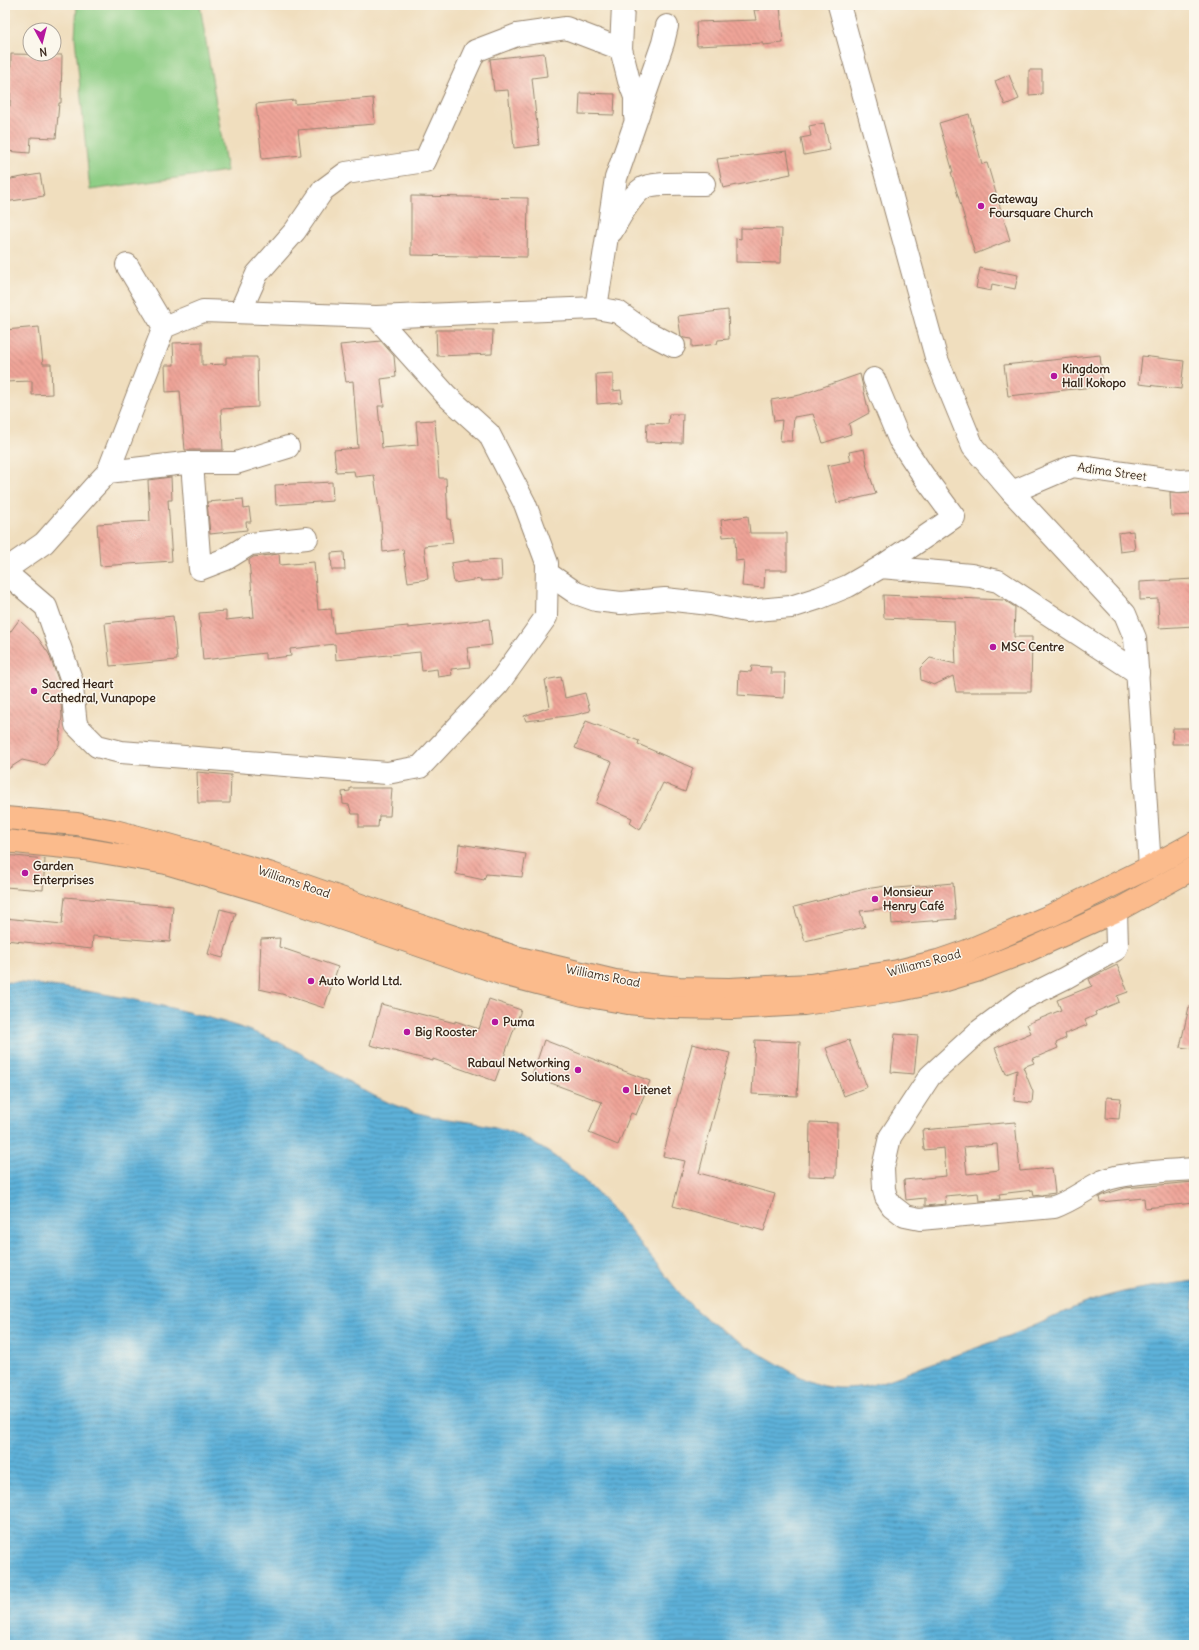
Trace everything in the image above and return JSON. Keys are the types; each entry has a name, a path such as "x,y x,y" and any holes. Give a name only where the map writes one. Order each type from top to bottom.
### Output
{"main road":[{"name":"Williams Road","path":"5,818 77,824 115,831 269,873 515,957 615,981 679,988 729,989 810,985 898,971 967,951 1052,915 1194,843"},
{"name":"Williams Road","path":"5,842 84,849 166,863 264,892 503,974 583,995 628,1003 671,1007 732,1008 804,1004 900,990 976,972 1116,911 1194,868"}],"street":[{"path":"623,5 621,48 629,81 635,97 636,123"},
{"path":"839,5 936,357 973,447 1012,492 1125,614 1135,638 1150,866"},
{"path":"596,308 616,178 636,123 667,26"},
{"path":"240,312 257,274 295,231 324,190 346,173 425,161 475,51 516,34 566,28 621,48"},
{"path":"607,239 623,210 643,188 676,183 704,184"},
{"path":"127,265 164,327"},
{"path":"376,317 447,396 489,434 525,504 547,563 546,617 498,684 420,767 387,773 121,752 97,746 76,725 71,679 46,607 5,571 44,543 108,472 164,327 203,311 376,317 596,308 618,312 642,330 674,346"},
{"path":"547,573 576,593 596,600 621,603 665,599 746,611 791,606 819,598 848,586 881,567 954,517 899,439 874,379"},
{"path":"108,472 192,463 236,463 288,447"},
{"path":"192,463 200,569 226,559 250,544 307,538"},
{"name":"Adima Street","path":"1012,492 1073,466 1179,481 1194,480"},
{"path":"881,567 972,575 998,581 1138,673"},
{"path":"1116,911 1116,946 1114,950 1065,978 1021,1000 978,1032 930,1076 890,1137 883,1168 886,1197 892,1206 901,1214 911,1218 920,1219 1054,1207 1066,1203 1104,1181 1119,1176 1194,1169"}],"green space":[{"path":"77,5 200,5 227,171 90,190 75,37"}],"water":[{"path":"5,982 52,986 115,996 168,1007 224,1022 278,1042 295,1050 374,1096 391,1104 420,1114 482,1124 506,1130 522,1137 565,1164 594,1190 621,1220 682,1296 698,1312 724,1332 794,1373 820,1385 838,1388 851,1388 862,1387 884,1381 1030,1328 1075,1307 1097,1299 1138,1289 1194,1281 1194,1645 5,1645"}],"building":[{"path":"760,5 780,5 783,43 763,45 763,43 697,46 696,22 756,20 754,10 760,10"},
{"path":"544,53 547,76 532,78 539,145 514,148 508,90 494,91 490,59"},
{"path":"11,54 22,54 22,62 62,62 61,103 59,103 56,138 31,137 30,153 5,151 5,106 10,106"},
{"path":"1029,70 1042,70 1042,94 1029,95"},
{"path":"1009,75 1019,99 1005,105 995,81"},
{"path":"580,93 615,94 614,115 579,114"},
{"path":"373,98 375,124 298,130 301,155 262,159 256,104 295,100 295,104"},
{"name":"Gateway Foursquare Church","path":"969,114 982,164 987,163 1010,240 975,254 951,172 953,172 939,123"},
{"path":"824,123 830,150 804,155 801,138 811,136 809,126"},
{"path":"787,151 791,174 723,188 717,159"},
{"path":"40,174 44,196 5,202 5,180"},
{"path":"411,196 528,198 527,257 411,255"},
{"path":"741,228 782,229 781,263 736,262 736,238 741,239"},
{"path":"980,268 1018,275 1015,289 992,284 991,291 976,288"},
{"path":"728,310 729,339 718,340 717,344 692,347 692,339 681,336 678,316"},
{"path":"39,327 43,364 51,364 52,394 32,395 32,381 5,382 5,330"},
{"path":"436,330 493,330 492,354 437,356"},
{"path":"381,341 394,356 396,377 381,379 384,406 378,406 382,448 418,445 416,421 435,420 439,478 446,478 448,519 450,519 453,543 424,546 428,579 408,582 403,549 383,552 381,522 374,475 355,477 354,471 336,472 334,450 358,448 353,381 346,382 340,345"},
{"path":"202,342 202,365 226,364 226,357 257,357 258,407 221,409 223,450 185,450 180,391 166,392 165,365 174,365 173,343"},
{"name":"Kingdom Hall Kokopo","path":"1100,355 1103,386 1008,396 1004,365"},
{"path":"1142,356 1184,361 1181,389 1139,384"},
{"path":"613,373 613,391 621,390 622,402 597,404 596,374"},
{"path":"860,374 869,413 849,424 851,434 823,443 813,414 794,417 792,441 780,441 782,420 774,421 771,400 800,395"},
{"path":"669,414 683,414 682,443 646,442 647,423 668,424"},
{"path":"864,449 866,464 876,494 837,503 827,466 851,461 849,452"},
{"path":"171,477 172,500 168,500 172,561 100,566 97,524 150,521 148,480"},
{"path":"332,482 333,501 276,505 275,485"},
{"path":"1170,492 1194,493 1194,515 1171,516"},
{"path":"243,499 244,509 249,508 251,522 246,522 247,530 210,534 207,502"},
{"path":"748,516 750,533 787,533 787,570 765,570 764,588 742,586 744,560 736,561 735,536 723,537 721,520"},
{"path":"1133,531 1135,550 1120,552 1118,533"},
{"path":"344,552 345,570 332,570 331,553"},
{"path":"279,554 280,565 314,562 318,610 331,609 334,633 408,626 408,628 489,619 492,645 467,648 470,667 451,669 452,675 438,677 437,669 422,671 420,652 336,660 335,644 290,649 291,656 265,659 265,653 203,660 199,613 226,611 226,620 254,617 249,560 253,557"},
{"path":"469,560 469,562 501,560 502,580 481,581 481,579 454,583 451,563"},
{"path":"1194,579 1194,626 1159,628 1158,599 1140,600 1140,582"},
{"name":"MSC Centre","path":"883,595 1004,600 1015,607 1014,637 1032,637 1031,692 956,692 953,676 934,685 921,680 920,668 930,658 956,664 954,621 884,618"},
{"path":"173,616 177,660 110,666 105,623"},
{"name":"Sacred Heart Cathedral, Vunapope","path":"19,620 38,638 49,654 59,682 62,716 59,745 45,765 22,760 5,771 5,639"},
{"path":"752,666 771,667 770,673 785,673 784,698 738,695 739,671 751,672"},
{"path":"561,677 565,698 585,693 590,711 575,715 526,721 524,716 550,707 545,680"},
{"path":"586,721 639,741 638,744 693,768 685,792 663,783 640,830 630,823 632,818 596,803 612,762 575,748"},
{"path":"1173,728 1194,728 1194,744 1172,744"},
{"path":"197,772 231,775 230,803 198,803"},
{"path":"350,788 392,788 390,816 379,816 378,827 359,827 359,814 352,814 349,805 343,804 342,792 350,791"},
{"path":"459,844 526,854 522,877 486,874 484,880 456,874"},
{"name":"Garden Enterprises","path":"5,855 45,859 43,890 5,887"},
{"path":"953,883 956,919 892,924 891,908 860,911 865,927 805,941 794,907 865,889 886,886 886,889"},
{"path":"65,897 173,906 170,942 93,936 92,949 5,940 5,918 62,924"},
{"path":"220,909 236,913 223,958 208,954"},
{"path":"280,938 279,947 338,967 324,1008 282,994 259,989 261,939"},
{"path":"1117,965 1128,992 1117,996 1119,1002 1095,1012 1096,1015 1085,1020 1087,1025 1065,1034 1066,1038 1056,1043 1058,1048 1032,1059 1034,1063 1023,1067 1033,1092 1032,1103 1014,1101 1017,1070 1006,1074 995,1048 1031,1033 1027,1024 1061,1010 1057,1000 1092,986 1089,979"},
{"path":"489,999 521,1010 495,1081 433,1059 433,1061 370,1045 381,1004 455,1023 455,1021 479,1029"},
{"path":"1189,1007 1194,1008 1194,1049 1180,1047"},
{"path":"895,1034 918,1036 914,1074 891,1072"},
{"path":"544,1040 650,1081 636,1115 631,1113 618,1145 589,1133 602,1102 532,1076"},
{"path":"755,1040 800,1042 797,1096 752,1094"},
{"path":"849,1040 867,1087 844,1096 826,1048"},
{"path":"692,1044 730,1053 699,1173 775,1194 764,1231 673,1206 685,1161 663,1156"},
{"path":"1107,1097 1121,1098 1119,1119 1106,1118"},
{"path":"810,1122 837,1123 836,1177 809,1176"},
{"path":"1015,1122 1020,1171 1052,1168 1055,1193 1034,1196 1033,1190 999,1194 1000,1199 979,1201 978,1193 945,1196 946,1204 925,1206 925,1198 906,1200 904,1180 946,1176 944,1148 924,1150 922,1130","holes":["997,1144 999,1170 967,1174 964,1147"]},
{"path":"1194,1182 1194,1203 1145,1208 1144,1198 1100,1202 1099,1197 1125,1188"}],"place":[{"name":"Gateway Foursquare Church","path":"981,206"},
{"name":"Kingdom Hall Kokopo","path":"1054,376"},
{"name":"MSC Centre","path":"993,647"},
{"name":"Sacred Heart Cathedral, Vunapope","path":"34,691"},
{"name":"Garden Enterprises","path":"25,873"},
{"name":"Monsieur Henry Café","path":"875,899"},
{"name":"Auto World Ltd.","path":"311,981"},
{"name":"Puma","path":"495,1022"},
{"name":"Big Rooster","path":"407,1032"},
{"name":"Rabaul Networking Solutions","path":"578,1070"},
{"name":"Litenet","path":"626,1090"}]}
